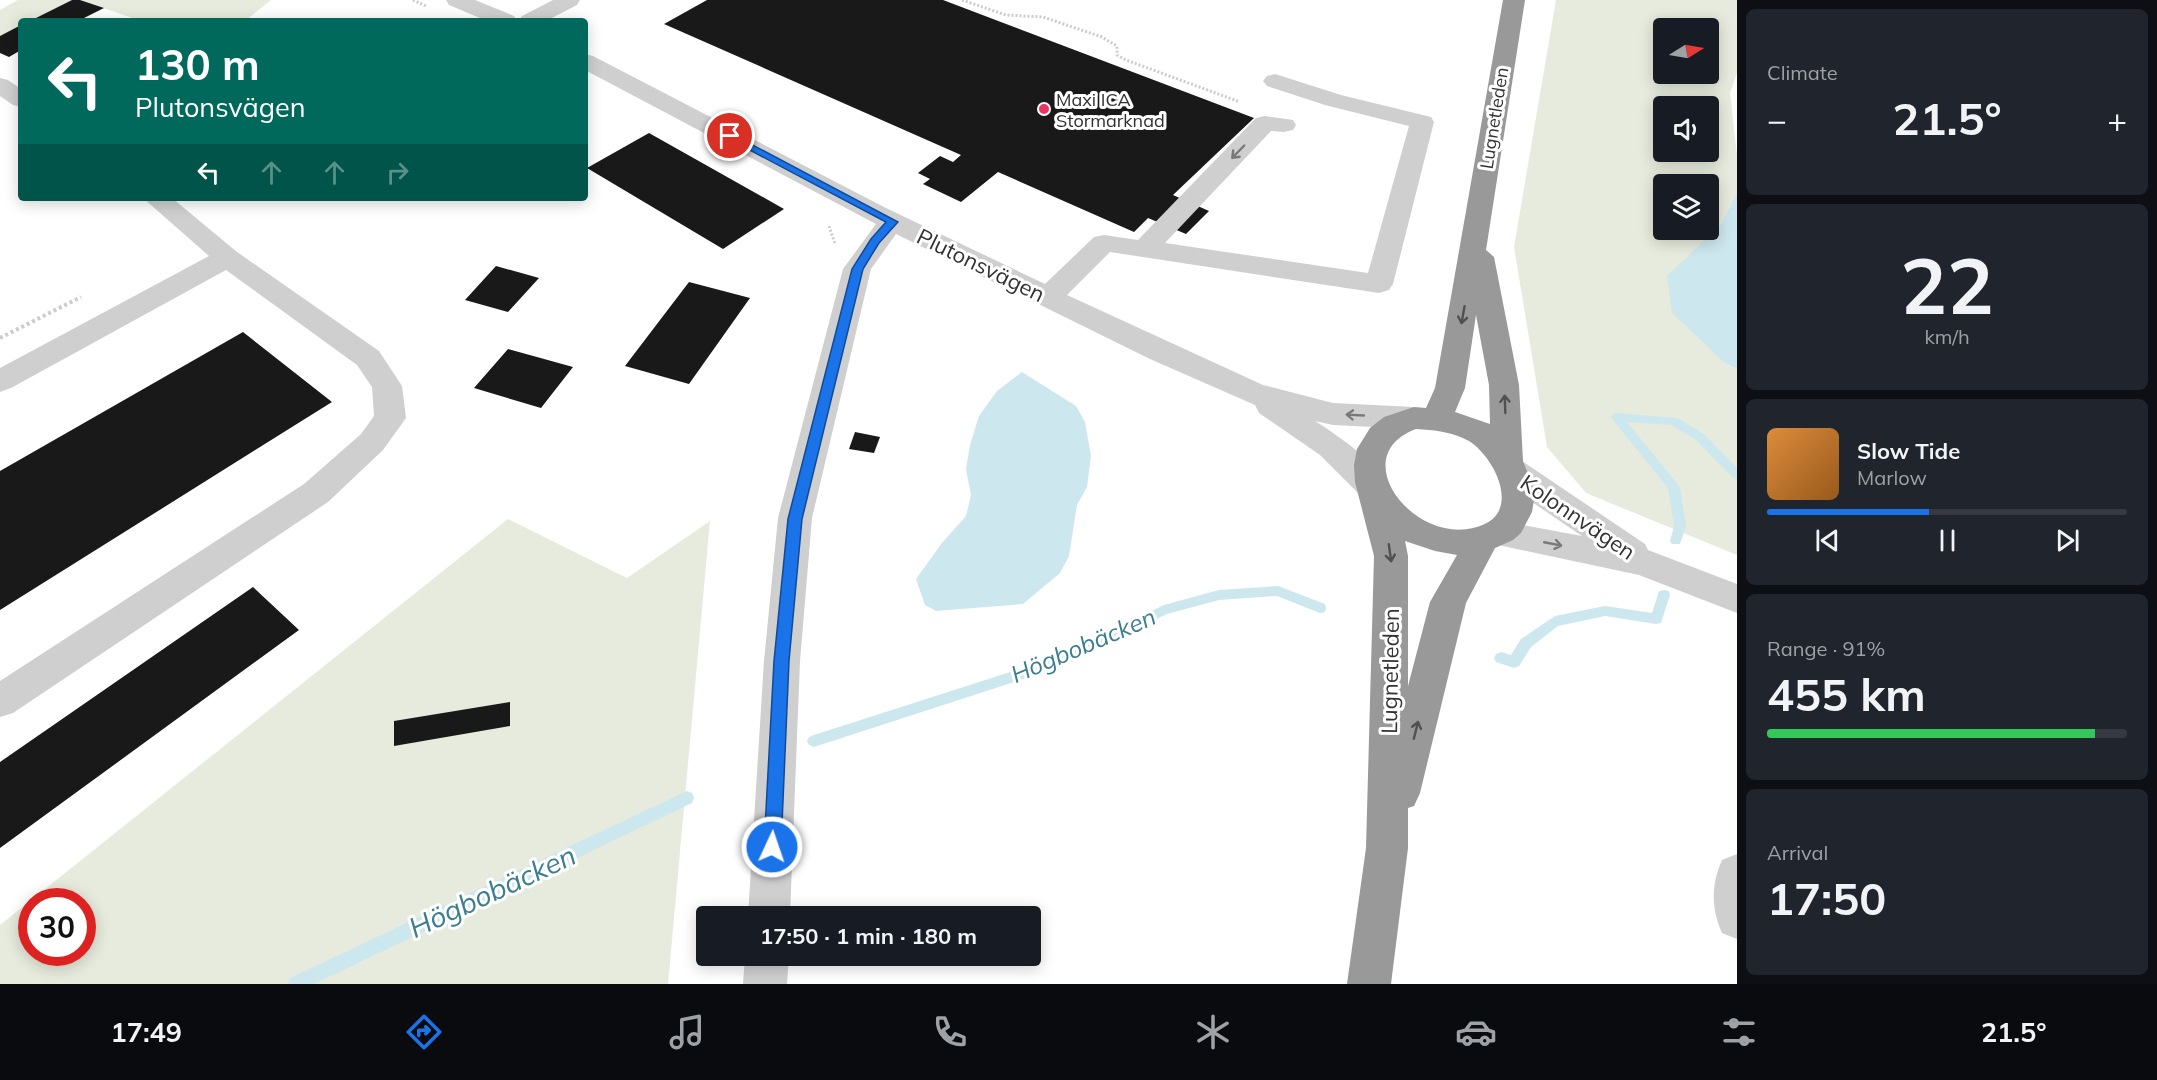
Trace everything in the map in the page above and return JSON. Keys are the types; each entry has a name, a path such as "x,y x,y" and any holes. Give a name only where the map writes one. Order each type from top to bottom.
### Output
{"highway":[{"name":"Lugnetleden","path":"1425,418 1450,388 1514,0"},
{"name":"Lugnetleden","path":"1476,236 1504,385 1510,467"},
{"path":"1425,418 1461,424 1481,434 1495,446 1510,467 1516,483 1517,508 1509,524 1489,536 1458,542 1425,535 1402,524 1375,492 1369,464 1373,446 1385,430 1394,424 1425,418"},
{"name":"Lugnetleden","path":"1375,492 1391,556 1387,848"},
{"name":"Lugnetleden","path":"1369,984 1387,848 1448,602 1489,536"}],"street":[{"path":"457,0 499,18"},
{"path":"536,18 569,0"},
{"name":"Plutonsvägen","path":"588,63 893,222 1161,352 1254,393 1333,414 1425,418"},
{"path":"1048,297 1104,243 1379,284 1422,122 1333,100 1275,81"},
{"path":"1144,249 1265,123 1284,124"},
{"path":"0,701 316,493 372,442 390,418 387,386 368,358 226,258 172,201"},
{"path":"770,906 782,661 795,519 857,269 875,241 893,222"},
{"path":"0,381 226,258"},
{"name":"Plutonsvägen","path":"1254,393 1334,449 1375,492"},
{"name":"Kolonnvägen","path":"1510,467 1644,562"},
{"name":"Kolonnvägen","path":"1489,536 1644,562 1737,598"},
{"path":"1737,874 1735,913 1737,918"},
{"path":"765,984 766,966"}],"path":[{"path":"962,0 1006,15 1043,17 1102,37 1118,46 1117,55 1126,60 1286,120 1284,124"}],"shaded area":[{"path":"18,0 72,0 36,18 18,18 18,27 0,36 0,10"},
{"path":"80,0 271,0 249,18 132,18"},
{"path":"1556,0 1737,0 1737,73 1730,93 1737,155 1737,192 1719,226 1719,174 1653,174 1653,240 1705,240 1667,277 1726,364 1737,369 1737,555 1586,493 1547,447 1514,247"},
{"path":"508,519 627,578 710,521 668,984 0,984 0,925 18,911 18,966 96,966 96,888 46,888"}],"water":[{"path":"1737,192 1737,369 1726,364 1672,313 1667,276 1704,240 1719,240 1721,224"},
{"path":"1022,372 1076,406 1085,422 1091,456 1087,487 1077,505 1069,556 1060,573 1023,604 936,611 925,605 916,579 942,543 966,516 971,495 966,469 970,445 979,416 997,391"}],"building":[{"path":"72,0 80,0 104,8 84,18 36,18"},
{"name":"Maxi ICA Stormarknad","path":"707,0 943,0 1254,118 1173,195 1209,211 1186,234 1148,218 1134,232 998,172 961,202 923,184 930,179 918,173 940,156 953,162 961,155 664,24"},
{"path":"18,27 18,52 9,57 0,53 0,36"},
{"path":"649,133 784,209 723,249 588,167"},
{"path":"496,266 539,278 508,312 465,300"},
{"path":"689,282 750,298 689,384 625,366"},
{"path":"243,332 332,402 0,610 0,471"},
{"path":"508,349 573,367 541,408 474,388"},
{"path":"855,432 880,437 874,453 849,449"},
{"path":"253,587 299,630 0,848 0,762"},
{"path":"510,702 510,726 394,746 394,721"}],"waterway":[{"name":"Högbobäcken","path":"1676,541 1680,526 1674,487 1617,417 1673,421 1700,437 1737,475"},
{"name":"Högbobäcken","path":"814,741 1055,663 1164,610 1219,595 1278,591 1320,608"},
{"name":"Högbobäcken","path":"1501,658 1514,662 1526,643 1555,621 1605,611 1656,619 1664,595"},
{"name":"Högbobäcken","path":"296,984 687,798"}],"place":[{"name":"Maxi ICA Stormarknad","path":"1044,109"}],"route":[{"path":"730,136 893,222 875,241 857,269 795,519 782,661 772,847"}]}
